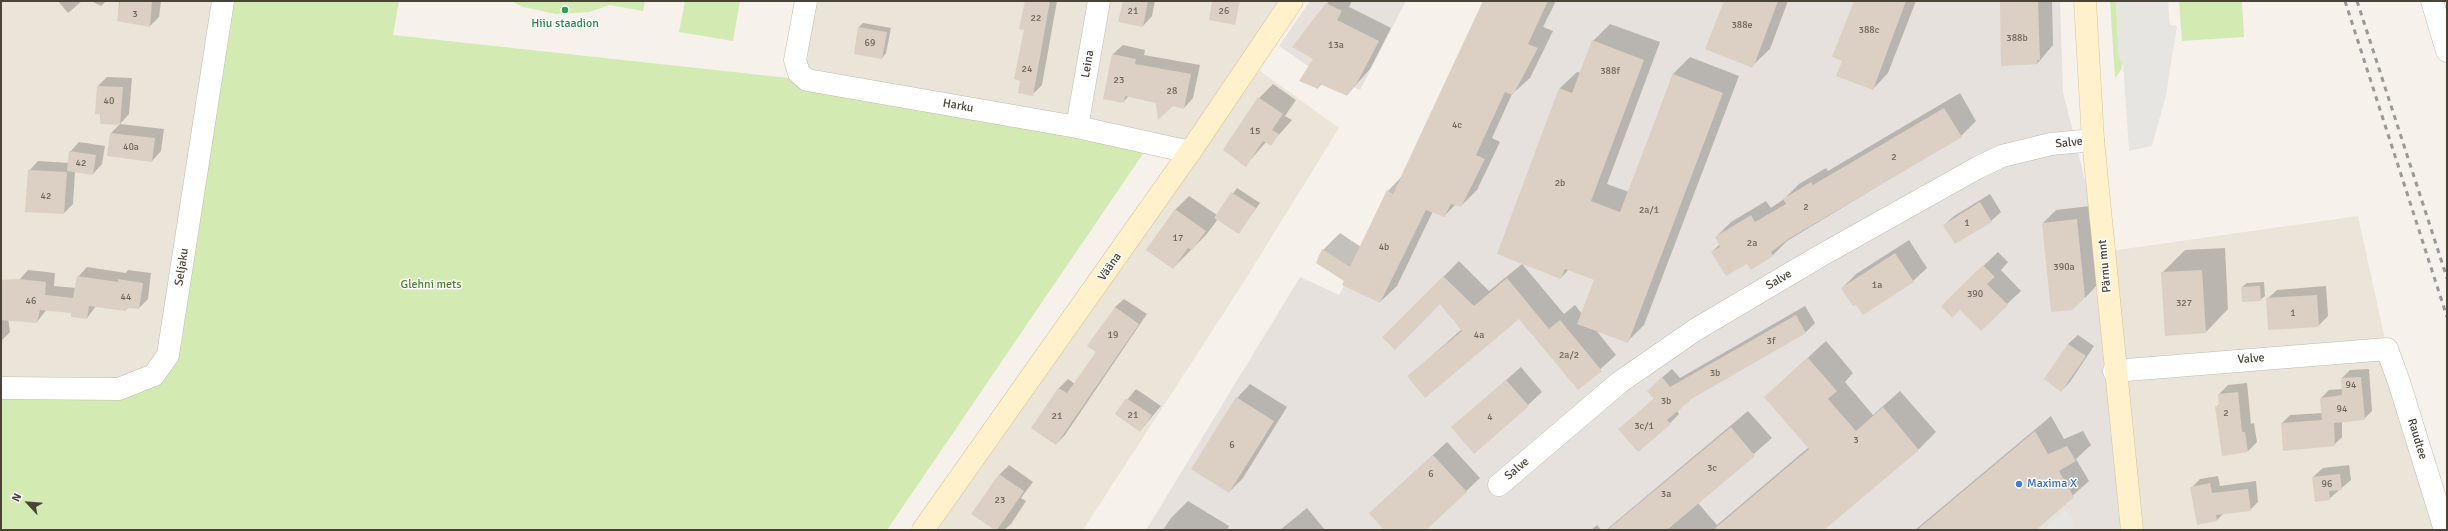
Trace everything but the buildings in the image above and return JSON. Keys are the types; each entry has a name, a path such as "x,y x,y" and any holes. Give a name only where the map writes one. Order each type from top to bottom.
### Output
{"street":[{"name":"Seljaku","path":"1,388 119,389 154,375 168,355 224,1"},
{"name":"Harku","path":"806,1 795,60 799,72 807,80 1077,127 1190,152"},
{"name":"Leina","path":"1077,127 1099,1"},
{"name":"Vääna","path":"923,530 1190,152 1292,1"},
{"name":"Pärnu mnt","path":"2085,1 2093,140 2114,371 2132,530"},
{"path":"2432,1 2447,51"},
{"name":"Salve","path":"1499,485 1620,382 1695,330 1820,256 1977,168 2002,156 2051,144 2093,140"},
{"name":"Valve","path":"2114,371 2387,349"},
{"name":"Raudtee","path":"2387,349 2399,382 2445,530"}],"shaded area":[{"path":"1,1 223,1 154,375 1,388"},
{"path":"806,1 1292,1 1249,63 1339,128 1240,288 1083,530 923,530 1190,152 799,73"},
{"path":"1310,1 1406,1 1360,90 1308,66 1279,46"},
{"path":"1483,1 2060,1 2063,92 2103,252 2132,530 1146,530 1300,277 1339,295 1344,286 1342,285 1387,190 1393,193"},
{"path":"2116,1 2168,1 2170,25 2177,26 2166,95 2152,146 2129,151 2123,62 2119,59"},
{"path":"2358,216 2387,349 2445,530 2132,530 2103,252"},
{"path":"2065,510 2075,522 2072,524 2076,530 2043,530"}],"green space":[{"name":"Glehni mets","path":"223,1 399,1 393,35 807,80 1151,142 887,530 1,530 1,388 154,375"},
{"name":"Hiiu staadion","path":"511,1 645,1 643,11 610,5 589,12 556,14 523,7"},
{"path":"685,1 740,1 733,41 679,32"},
{"path":"2110,1 2116,1 2119,58 2123,62 2121,70 2115,78"},
{"path":"2179,1 2242,1 2244,37 2182,41"}],"railway":[{"path":"2345,1 2447,317"},
{"path":"2357,1 2447,278"}],"place":[{"name":"Hiiu staadion","path":"565,10"},
{"name":"Maxima X","path":"2019,484"}]}
